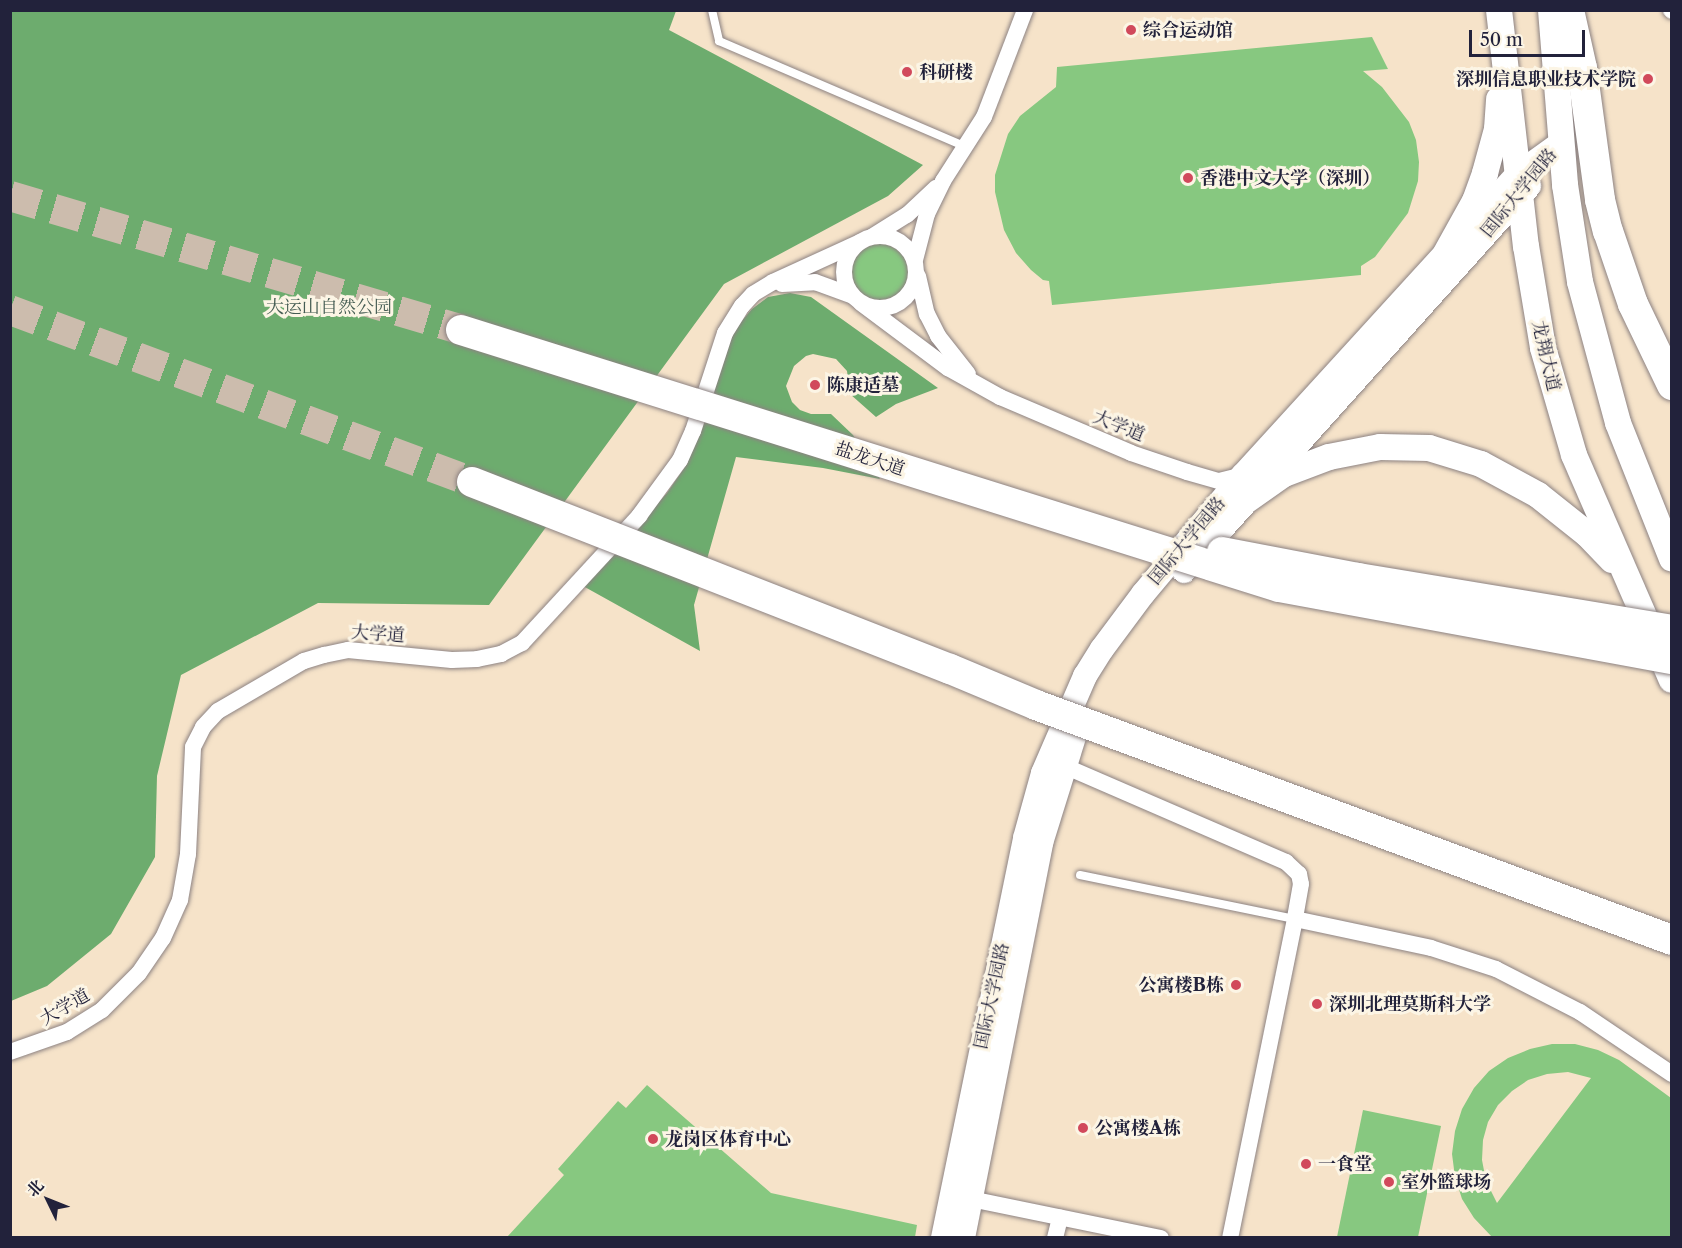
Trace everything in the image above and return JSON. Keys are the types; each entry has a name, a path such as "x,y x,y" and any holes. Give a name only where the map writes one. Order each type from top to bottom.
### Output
{"highway":[{"path":"1569,10 1582,68 1600,200 1608,231 1633,304 1671,385"},
{"name":"盐龙大道","path":"461,330 1280,587 1362,604 1671,658"},
{"path":"472,482 950,669 1036,705 1671,940"},
{"path":"1059,519 1358,578 1671,630"}],"main road":[{"name":"龙翔大道","path":"1499,10 1533,299 1557,402 1574,455 1671,680"},
{"path":"1551,10 1561,143 1571,234 1591,333 1638,480 1671,559"},
{"path":"1446,253 1475,201 1492,150 1504,57"},
{"path":"1244,502 1284,474 1329,457 1380,447 1429,448 1481,464 1538,495 1587,534 1605,552 1629,585"}],"street":[{"path":"916,265 927,214 943,181 967,147 984,117 1025,10"},
{"name":"国际大学园路","path":"963,1238 961,1197 1025,838 1056,762 1071,703 1102,649 1143,594 1243,476 1446,253 1561,143"},
{"path":"857,299 844,275 845,263 863,241 907,215 943,181"},
{"name":"国际大学园路","path":"1056,762 1110,666 1151,609 1519,185"},
{"name":"大学道","path":"10,1052 67,1032 102,1010 139,974 163,939 180,900 188,854 193,747 203,727 218,711 304,661 324,655 348,650 452,660 477,659 501,654 522,643 639,516 680,460 726,333 742,306 753,294 773,282 863,241 892,238 902,243 916,265 927,314 938,336 963,369 985,388"},
{"name":"大学道","path":"857,299 883,308 894,305 911,291 916,265"},
{"name":"大学道","path":"753,294 801,281 831,285 857,299 948,368 985,388 1131,453 1219,481 1243,476"},
{"path":"1056,762 1294,866 1299,874 1301,884 1295,919 1230,1238"},
{"path":"1295,919 1431,948 1496,969 1581,1012 1671,1074"},
{"path":"961,1197 1161,1238"},
{"name":"国际大学园路","path":"943,1238 961,1197"},
{"path":"1055,1238 1060,1218"}],"lane":[{"path":"712,10 719,41 967,147"},
{"path":"1080,875 1295,919"}],"green space":[{"name":"大运山自然公园","path":"11,11 676,11 669,30 923,165 888,196 724,284 489,605 318,603 181,675 157,776 155,857 111,934 47,986 11,1001"},
{"path":"1372,37 1388,69 1363,71 1382,87 1409,122 1416,140 1419,162 1418,181 1408,213 1375,257 1361,266 1361,275 1052,305 1049,281 1043,280 1031,270 1016,253 1004,230 995,192 995,175 1008,134 1020,116 1056,87 1057,67"},
{"path":"880,244 891,246 900,252 906,261 908,272 906,283 900,292 891,298 880,300 869,298 860,292 854,283 852,272 854,261 860,252 869,246"},
{"path":"790,293 811,297 938,388 896,404 876,417 850,394 847,371 836,359 813,354 806,356 794,366 786,386 792,402 800,410 811,414 831,414 853,435 880,479 823,468 736,457 694,605 700,651 583,586 667,493 687,464 734,330 752,309 768,297"},
{"path":"1552,1044 1575,1044 1598,1050 1619,1060 1671,1098 1671,1237 1492,1237 1474,1218 1462,1199 1455,1177 1452,1154 1455,1131 1462,1109 1474,1088 1489,1071 1508,1058 1530,1049","holes":["1568,1072 1591,1078 1497,1203 1486,1181 1482,1160 1483,1140 1488,1122 1498,1105 1528,1080 1547,1074"]},
{"name":"龙岗区体育中心","path":"647,1085 771,1193 917,1225 915,1237 507,1237 564,1175 558,1169 618,1101 626,1108"},
{"name":"室外篮球场","path":"1363,1110 1441,1126 1418,1237 1337,1237"}],"tunnel":[{"path":"10,196 461,330"},
{"path":"10,310 472,482"}],"place":[{"name":"综合运动馆","path":"1131,30"},
{"name":"科研楼","path":"907,72"},
{"name":"深圳信息职业技术学院","path":"1648,79"},
{"name":"香港中文大学（深圳）","path":"1188,178"},
{"name":"陈康适墓","path":"815,385"},
{"name":"公寓楼B栋","path":"1236,985"},
{"name":"深圳北理莫斯科大学","path":"1317,1004"},
{"name":"公寓楼A栋","path":"1083,1128"},
{"name":"龙岗区体育中心","path":"653,1139"},
{"name":"一食堂","path":"1306,1164"},
{"name":"室外篮球场","path":"1389,1182"}]}
